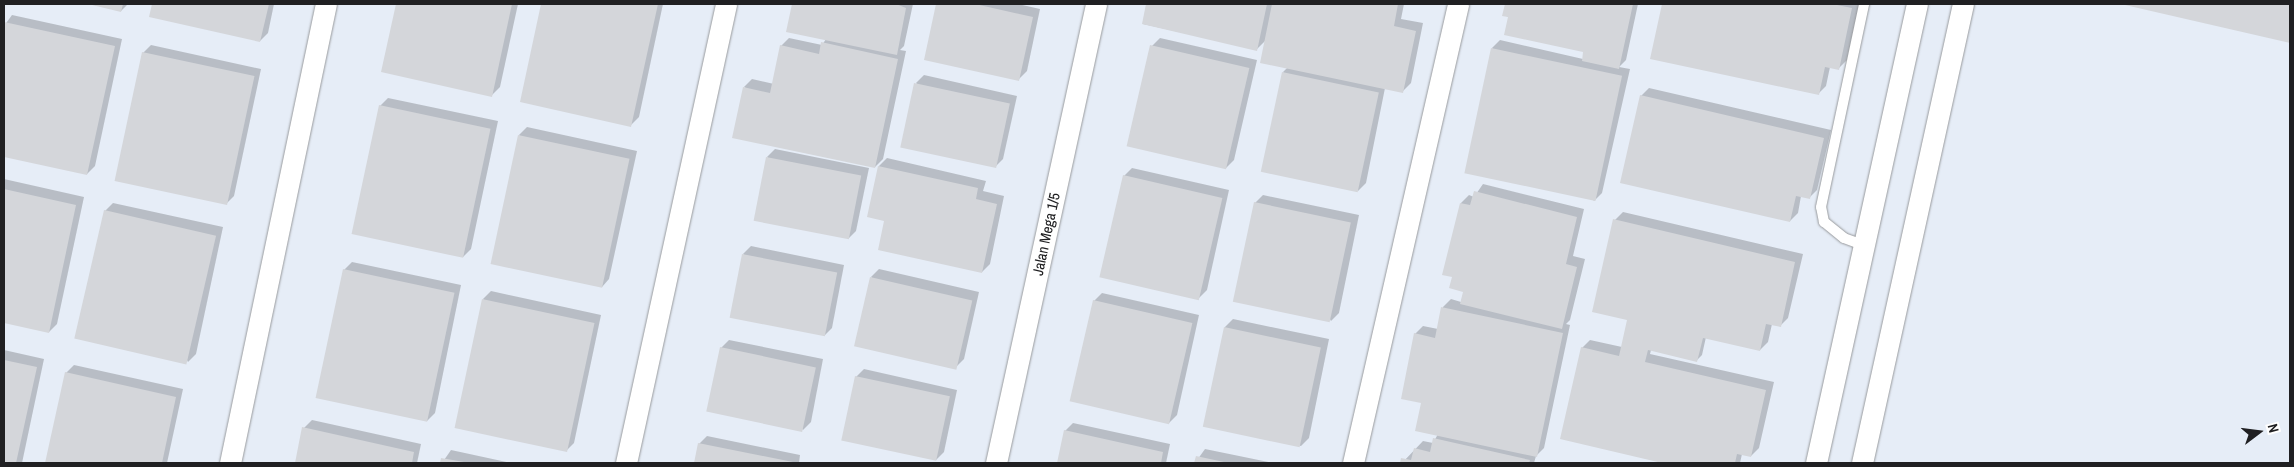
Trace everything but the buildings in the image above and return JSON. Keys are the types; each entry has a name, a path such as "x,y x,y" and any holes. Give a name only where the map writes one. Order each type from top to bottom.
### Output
{"street":[{"path":"230,463 326,4"},
{"path":"626,463 726,4"},
{"name":"Jalan Mega 1/5","path":"996,463 1096,4"},
{"path":"1353,463 1458,4"},
{"path":"1816,463 1917,4"},
{"path":"1862,463 1963,4"}],"lane":[{"path":"1863,246 1844,238 1824,222 1821,207 1864,4"}],"shaded area":[{"path":"4,4 2290,4 2290,463 4,463"}]}
